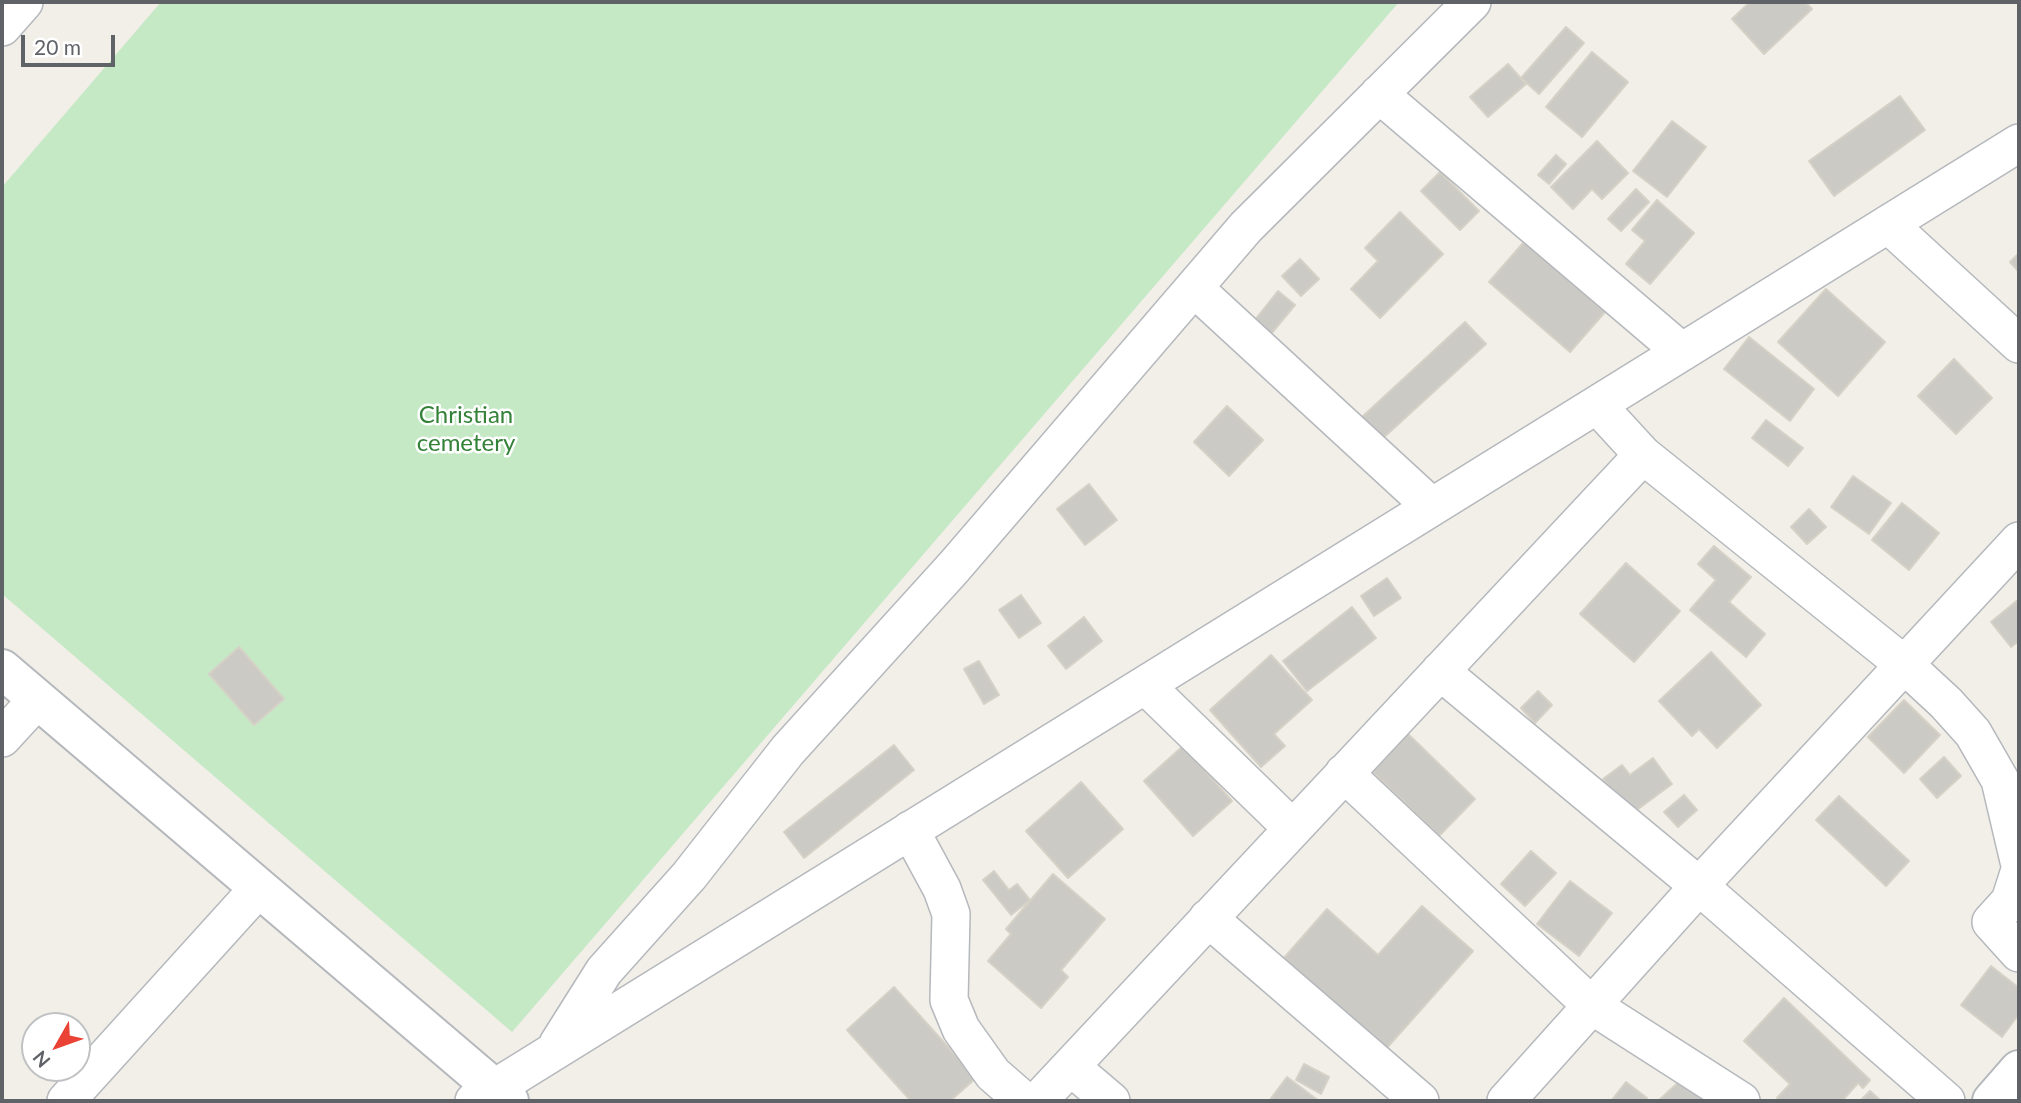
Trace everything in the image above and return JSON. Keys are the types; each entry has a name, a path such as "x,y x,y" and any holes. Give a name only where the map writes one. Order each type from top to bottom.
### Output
{"street":[{"path":"2,27 24,2"},
{"path":"551,1054 604,971 689,876 789,750 954,567 1246,227 1472,2"},
{"path":"1379,94 1682,352"},
{"path":"2,669 492,1097 551,1054 2019,143"},
{"path":"1888,224 2019,344"},
{"path":"1194,288 1432,507"},
{"path":"1597,405 1643,454 1906,666 1973,733 2000,780 2013,811 2019,861"},
{"path":"1038,1101 1643,454"},
{"path":"1506,1101 1699,886 2018,544"},
{"path":"1440,671 1699,886 1946,1101"},
{"path":"1145,685 1292,828"},
{"path":"2,738 37,700"},
{"path":"1344,773 1591,1004 1741,1101"},
{"path":"911,830 942,888 951,914 949,1000 961,1029 993,1074 1024,1101"},
{"path":"2019,873 2010,901 1991,922 2019,953"},
{"path":"66,1101 257,889"},
{"path":"1208,918 1420,1101"},
{"path":"1071,1067 1111,1101"},
{"path":"1992,1101 2019,1070"}],"green space":[{"name":"Christian cemetery","path":"161,2 1399,2 512,1032 2,594 2,187"}],"building":[{"path":"1750,2 1805,2 1812,9 1764,54 1732,19"},
{"path":"1566,27 1584,43 1539,94 1521,78"},
{"path":"1592,52 1628,82 1582,137 1546,107"},
{"path":"1508,64 1526,84 1488,117 1470,97"},
{"path":"1900,96 1925,130 1834,196 1809,161"},
{"path":"1672,121 1706,147 1667,197 1633,171"},
{"path":"1597,141 1628,173 1602,199 1592,189 1573,209 1551,187"},
{"path":"1556,155 1566,164 1549,184 1538,175"},
{"path":"1440,172 1479,211 1460,230 1421,191"},
{"path":"1636,189 1649,202 1621,231 1608,219"},
{"path":"1657,200 1694,233 1650,284 1626,264 1645,241 1632,230"},
{"path":"1400,212 1443,254 1380,318 1351,289 1378,261 1365,248"},
{"path":"1524,242 1605,312 1570,352 1489,282"},
{"path":"2019,253 2019,272 2010,262"},
{"path":"1300,259 1319,279 1301,296 1282,276"},
{"path":"1826,289 1885,342 1838,396 1778,342"},
{"path":"1278,291 1295,305 1266,340 1250,326"},
{"path":"1465,322 1486,344 1382,439 1362,417"},
{"path":"1749,337 1814,389 1790,421 1724,369"},
{"path":"1954,359 1992,398 1956,434 1918,396"},
{"path":"1227,406 1263,440 1229,476 1194,442"},
{"path":"1766,420 1803,448 1788,466 1752,438"},
{"path":"1853,476 1891,503 1869,534 1831,507"},
{"path":"1089,484 1117,520 1085,545 1057,509"},
{"path":"1902,503 1939,533 1909,570 1872,540"},
{"path":"1809,509 1826,527 1807,544 1791,527"},
{"path":"1714,546 1751,577 1729,602 1765,634 1746,657 1690,610 1716,580 1698,564"},
{"path":"1626,563 1680,611 1634,662 1580,614"},
{"path":"1387,578 1401,598 1374,616 1361,596"},
{"path":"1021,595 1041,623 1019,638 999,610"},
{"path":"2019,599 2019,641 2011,647 1991,622"},
{"path":"1352,607 1376,638 1307,691 1283,661"},
{"path":"1084,617 1102,641 1066,669 1048,646"},
{"path":"239,647 284,699 254,725 209,674"},
{"path":"1711,652 1761,705 1717,748 1699,729 1692,736 1659,701"},
{"path":"1271,655 1312,700 1274,734 1285,746 1261,767 1210,710"},
{"path":"979,661 999,695 984,704 964,669"},
{"path":"1538,691 1552,705 1535,723 1521,708"},
{"path":"1904,700 1940,735 1904,773 1868,737"},
{"path":"1406,732 1475,799 1439,836 1370,769"},
{"path":"894,745 914,770 804,858 784,832"},
{"path":"1183,746 1232,801 1193,836 1144,781"},
{"path":"1944,757 1961,776 1937,798 1920,779"},
{"path":"1653,758 1672,784 1630,815 1603,779 1622,765 1630,775"},
{"path":"1081,782 1123,829 1068,878 1026,831"},
{"path":"1684,795 1697,810 1678,827 1664,812"},
{"path":"1839,796 1909,861 1886,886 1816,820"},
{"path":"1531,851 1556,873 1525,906 1501,884"},
{"path":"994,871 1009,890 1017,884 1030,900 1011,915 983,880"},
{"path":"1053,874 1105,919 1061,970 1068,977 1041,1008 988,961 1011,934 1006,929"},
{"path":"1570,881 1612,913 1579,956 1537,924"},
{"path":"1422,906 1473,951 1385,1050 1284,958 1327,909 1378,955"},
{"path":"1991,966 2019,988 2019,1014 2002,1037 1961,1005"},
{"path":"894,987 976,1078 950,1101 911,1101 847,1030"},
{"path":"1784,998 1870,1080 1863,1088 1858,1083 1842,1101 1781,1101 1777,1098 1790,1084 1744,1041"},
{"path":"1304,1064 1329,1077 1321,1094 1296,1080"},
{"path":"1287,1077 1319,1101 1269,1101"},
{"path":"1683,1078 1705,1101 1658,1101"},
{"path":"1626,1082 1647,1098 1644,1101 1611,1101"},
{"path":"1870,1091 1881,1101 1860,1101"}]}
